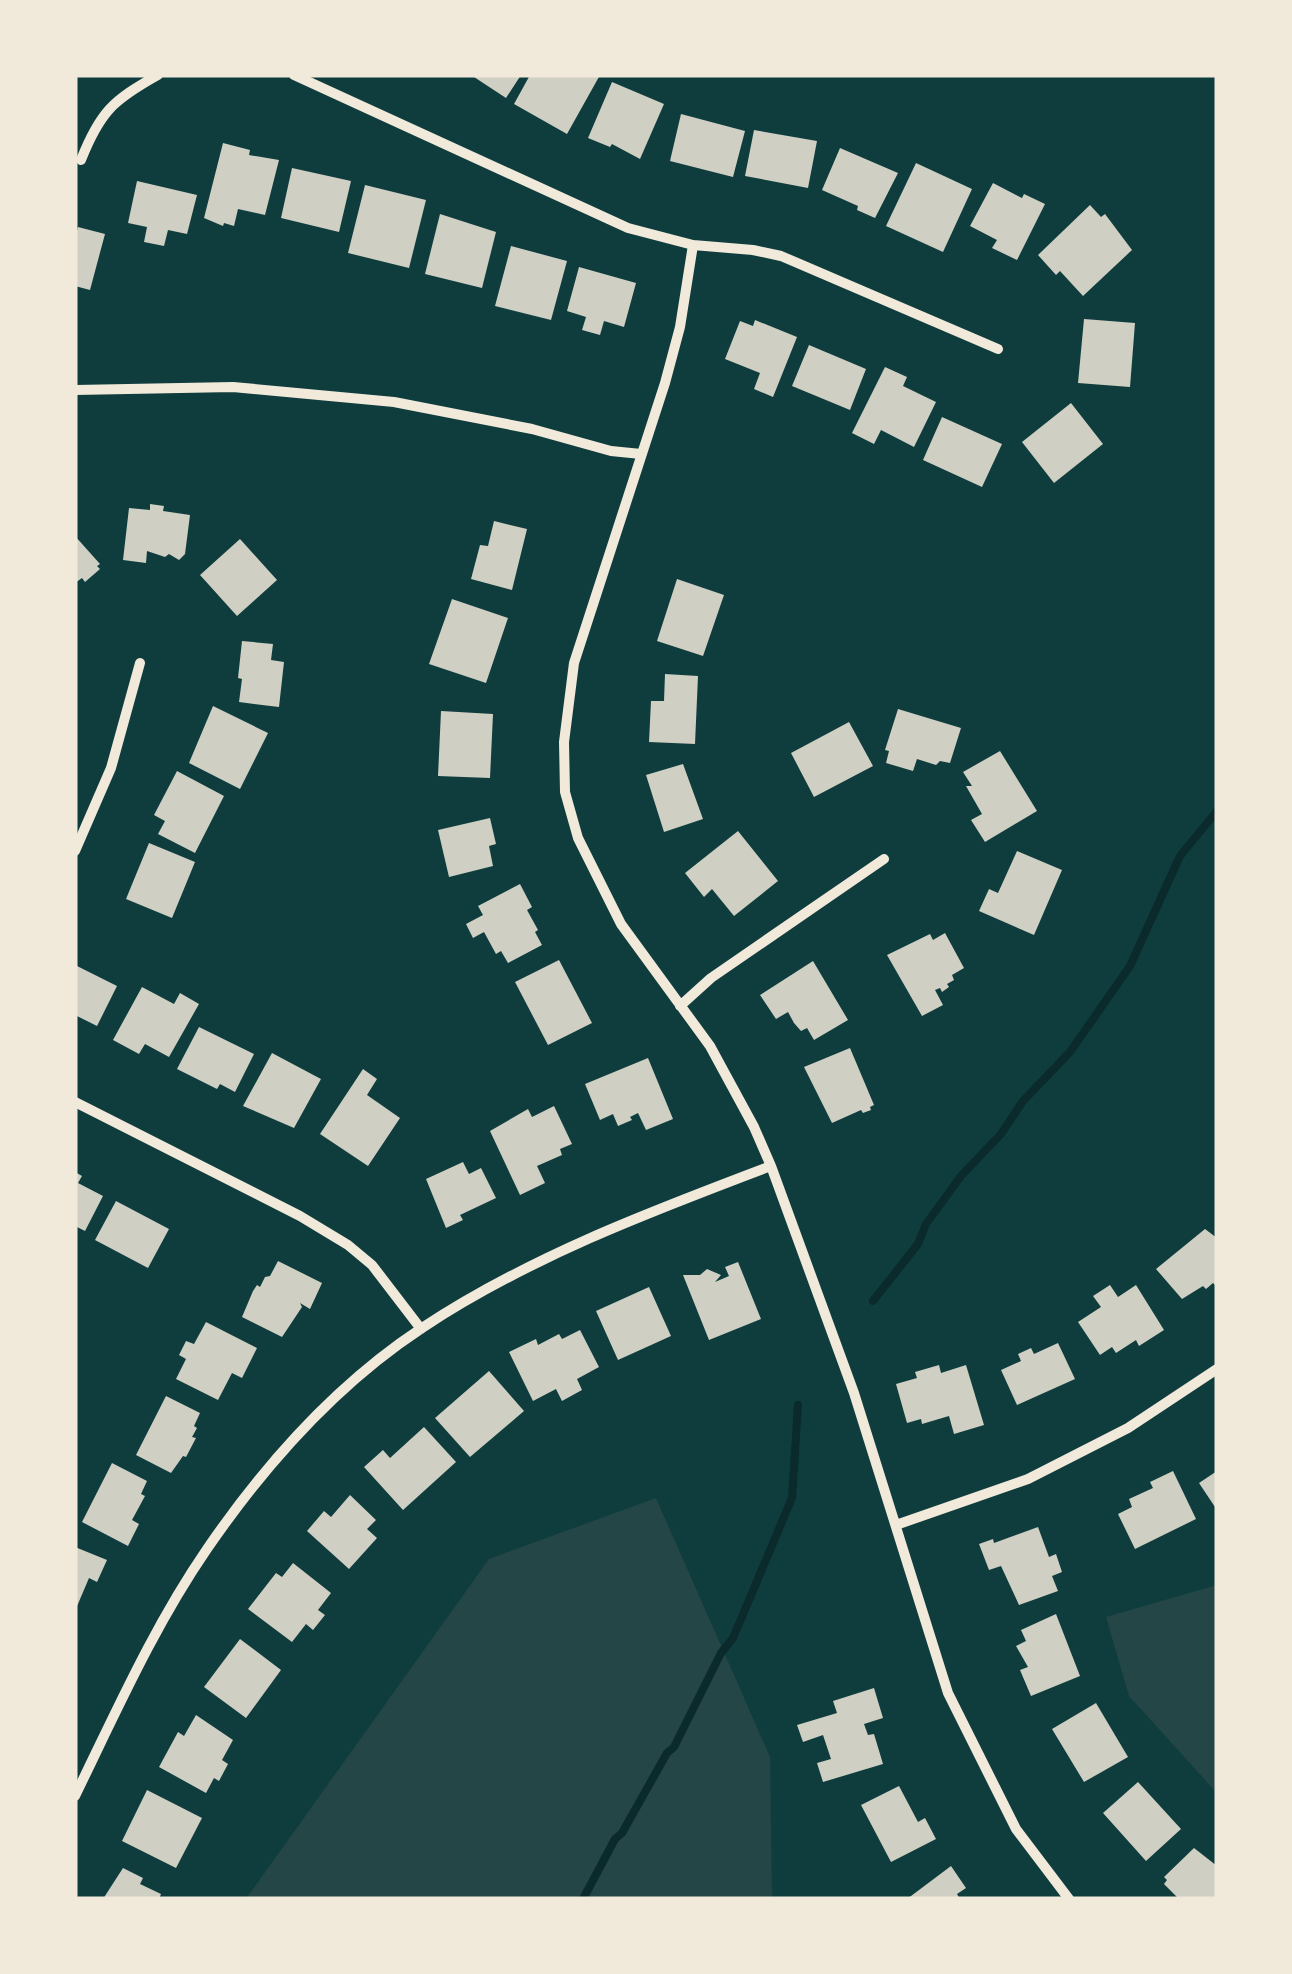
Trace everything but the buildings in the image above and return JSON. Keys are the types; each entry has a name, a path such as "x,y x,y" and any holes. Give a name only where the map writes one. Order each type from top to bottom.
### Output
{"street":[{"path":"81,160 94,127 121,96 158,75"},
{"path":"294,75 628,228 693,245 781,256 998,349"},
{"path":"693,245 680,327 574,663 564,742 565,792 578,838 620,924 730,1080 772,1166 854,1393 948,1693 1016,1829 1069,1899"},
{"path":"75,390 233,386 394,402 532,428 612,451 641,454"},
{"path":"75,852 111,768 140,663"},
{"path":"680,1006 711,978 884,859"},
{"path":"75,1102 300,1216 348,1246 372,1265 421,1328"},
{"path":"75,1796 158,1628 206,1551 250,1490 351,1384 421,1328 566,1250 772,1166"},
{"path":"896,1525 1028,1479 1128,1428 1217,1370"}],"shaded area":[{"path":"656,1498 770,1757 772,1899 246,1899 489,1559"},
{"path":"1217,1585 1217,1793 1129,1696 1106,1617"}],"waterway":[{"path":"873,1301 918,1244 926,1224 961,1176 1070,1052 1130,966 1180,856 1217,811"},
{"path":"583,1899 615,1839 674,1747 721,1653 733,1638 792,1498 798,1405"}]}
